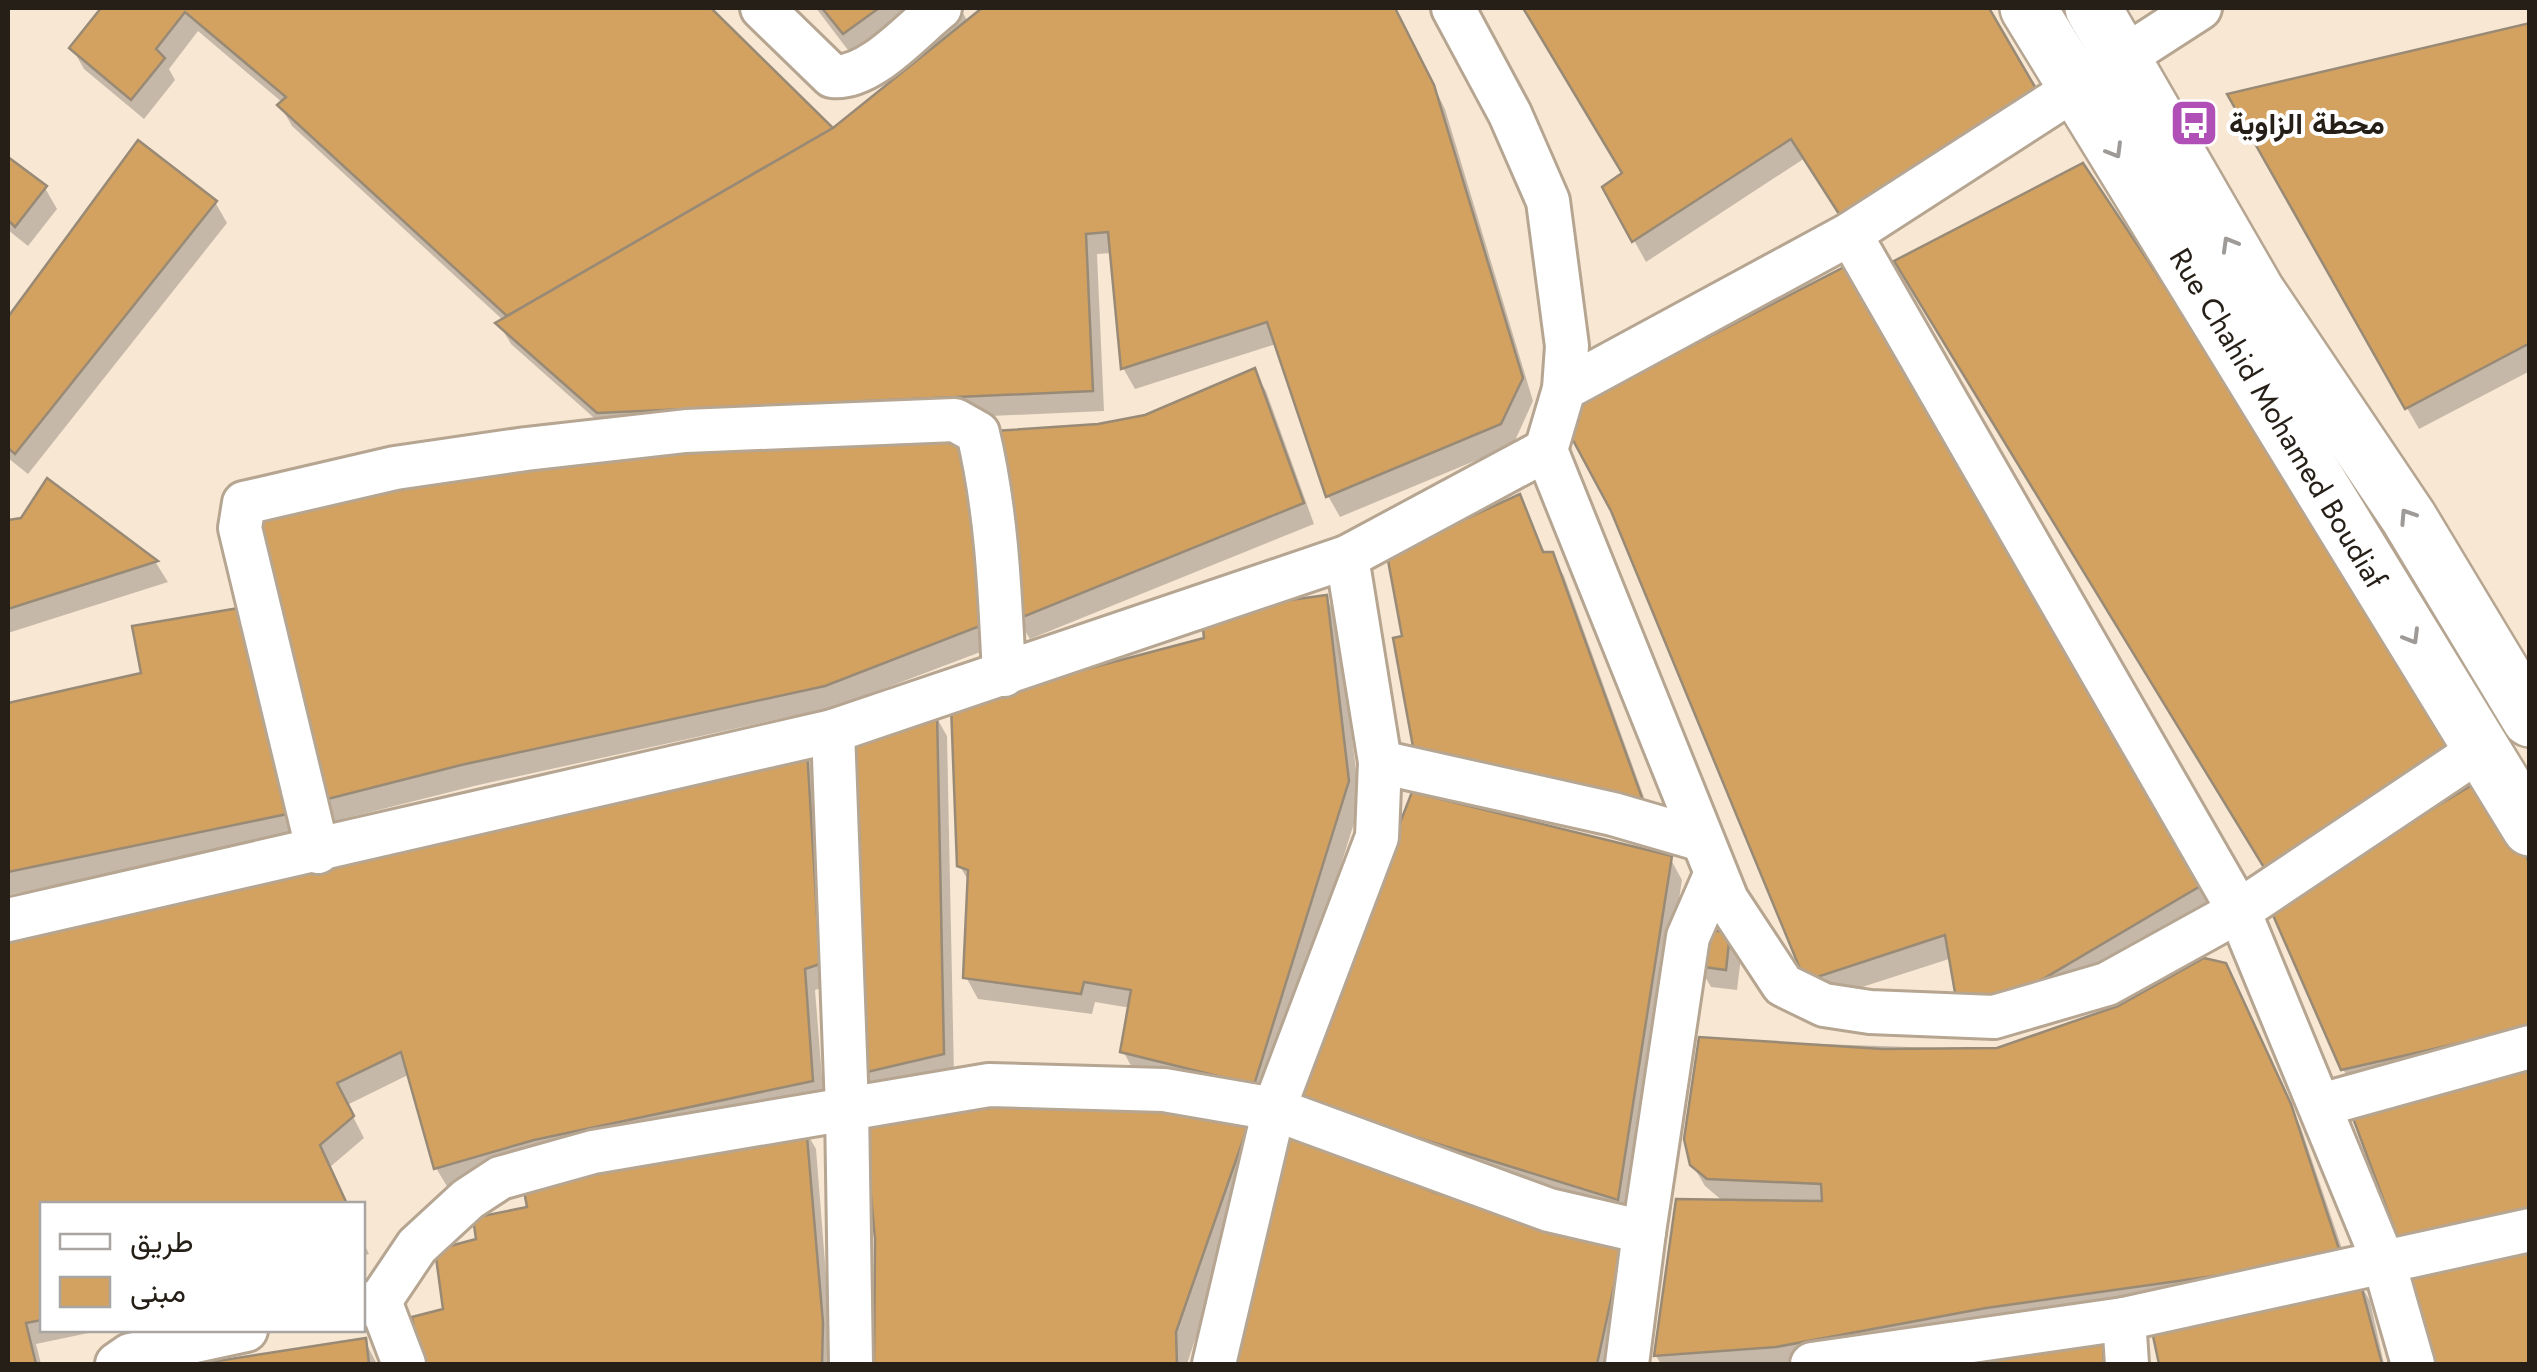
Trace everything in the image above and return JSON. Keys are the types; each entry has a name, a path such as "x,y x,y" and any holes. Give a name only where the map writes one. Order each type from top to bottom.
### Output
{"main road":[{"name":"Rue Chahid Mohamed Boudiaf","path":"2028,8 2530,828"},
{"name":"Rue Chahid Mohamed Boudiaf","path":"2093,8 2257,292 2409,518 2530,719"}],"street":[{"path":"762,8 832,76 844,78 870,63 940,8"},
{"path":"1453,8 1510,114 1548,201 1566,346 1564,388 1546,450 1707,857 1783,985 1824,1006 1870,1012 1994,1017 2052,1003 2106,984 2240,911 2480,749"},
{"path":"1564,388 1850,234 2200,8"},
{"path":"1850,234 2240,911 2384,1263 2413,1364"},
{"path":"318,852 240,528 244,503 266,495 394,468 686,431 955,420 978,433 982,450 998,547 1004,675"},
{"path":"8,920 833,732 1347,557 1546,450"},
{"path":"1214,1364 1274,1109 1376,837 1380,762 1347,557"},
{"path":"833,732 847,1108 851,1364"},
{"path":"1380,762 1613,814 1707,857"},
{"path":"1627,1364 1688,937 1707,857"},
{"path":"2321,1105 2530,1046"},
{"path":"404,1364 371,1303 417,1246 468,1199 500,1178 593,1152 989,1085 1164,1090 1274,1109 1549,1210 1644,1232"},
{"path":"1812,1364 2124,1319 2530,1230"},
{"path":"2124,1319 2127,1364"},
{"path":"117,1364 130,1356 237,1332"}],"building":[{"path":"101,8 711,8 833,128 507,316 277,105 286,97 185,12 156,49 165,58 131,100 69,48"},
{"path":"822,8 879,8 843,34"},
{"path":"982,8 1395,8 1434,85 1523,378 1501,424 1326,497 1267,322 1121,369 1108,232 1086,234 1093,391 597,413 495,323 833,128"},
{"path":"1523,8 1989,8 2042,99 1841,217 1791,139 1632,242 1602,187 1622,173"},
{"path":"2530,23 2530,343 2405,409 2227,94"},
{"path":"138,140 217,201 15,454 8,448 8,317"},
{"path":"8,157 47,186 15,227 8,220"},
{"path":"2083,163 2219,368 2281,476 2290,471 2456,755 2271,879 1894,261"},
{"path":"1854,262 2202,885 2026,989 1957,1004 1945,935 1805,981 1611,511 1559,414"},
{"path":"1255,368 1304,503 1015,620 994,431 1098,424 1145,415"},
{"path":"965,430 980,626 825,686 461,765 312,803 244,509 565,452"},
{"path":"47,478 158,561 8,609 8,520 21,518"},
{"path":"1520,494 1543,552 1553,552 1645,806 1416,763 1393,638 1402,636 1387,555"},
{"path":"1327,595 1349,781 1254,1085 1120,1052 1131,990 1084,982 1081,994 963,978 968,870 957,866 951,705 1204,638 1201,612"},
{"path":"239,608 292,813 8,872 8,703 141,673 132,626"},
{"path":"937,712 944,1054 863,1073 845,738"},
{"path":"807,750 820,964 805,969 813,1081 534,1140 434,1169 401,1052 337,1083 354,1116 320,1145 346,1202 40,1202 40,1320 26,1323 36,1364 8,1364 8,929"},
{"path":"2479,781 2530,863 2530,1027 2341,1070 2269,906"},
{"path":"1412,792 1672,856 1618,1200 1293,1099"},
{"path":"1700,928 1730,933 1726,970 1696,966"},
{"path":"2204,958 2226,963 2291,1104 2342,1258 1986,1308 1776,1347 1654,1356 1676,1199 1822,1201 1821,1184 1707,1179 1690,1165 1684,1139 1699,1037 1882,1049 1997,1048 2118,1006"},
{"path":"2530,1059 2530,1226 2404,1255 2347,1102"},
{"path":"1095,1103 1250,1120 1176,1332 1177,1364 874,1364 875,1239 864,1120 1020,1105"},
{"path":"806,1125 823,1323 822,1364 421,1364 412,1317 443,1309 435,1250 476,1239 473,1218 527,1207 522,1180"},
{"path":"1287,1130 1436,1193 1624,1240 1597,1364 1226,1364"},
{"path":"2530,1240 2530,1364 2431,1364 2405,1269"},
{"path":"2359,1278 2382,1364 2159,1364 2150,1322"},
{"path":"366,1338 369,1364 198,1364"},
{"path":"2103,1343 2104,1364 1881,1364"}],"place":[{"name":"محطة الزاوية","path":"2194,123"}]}
